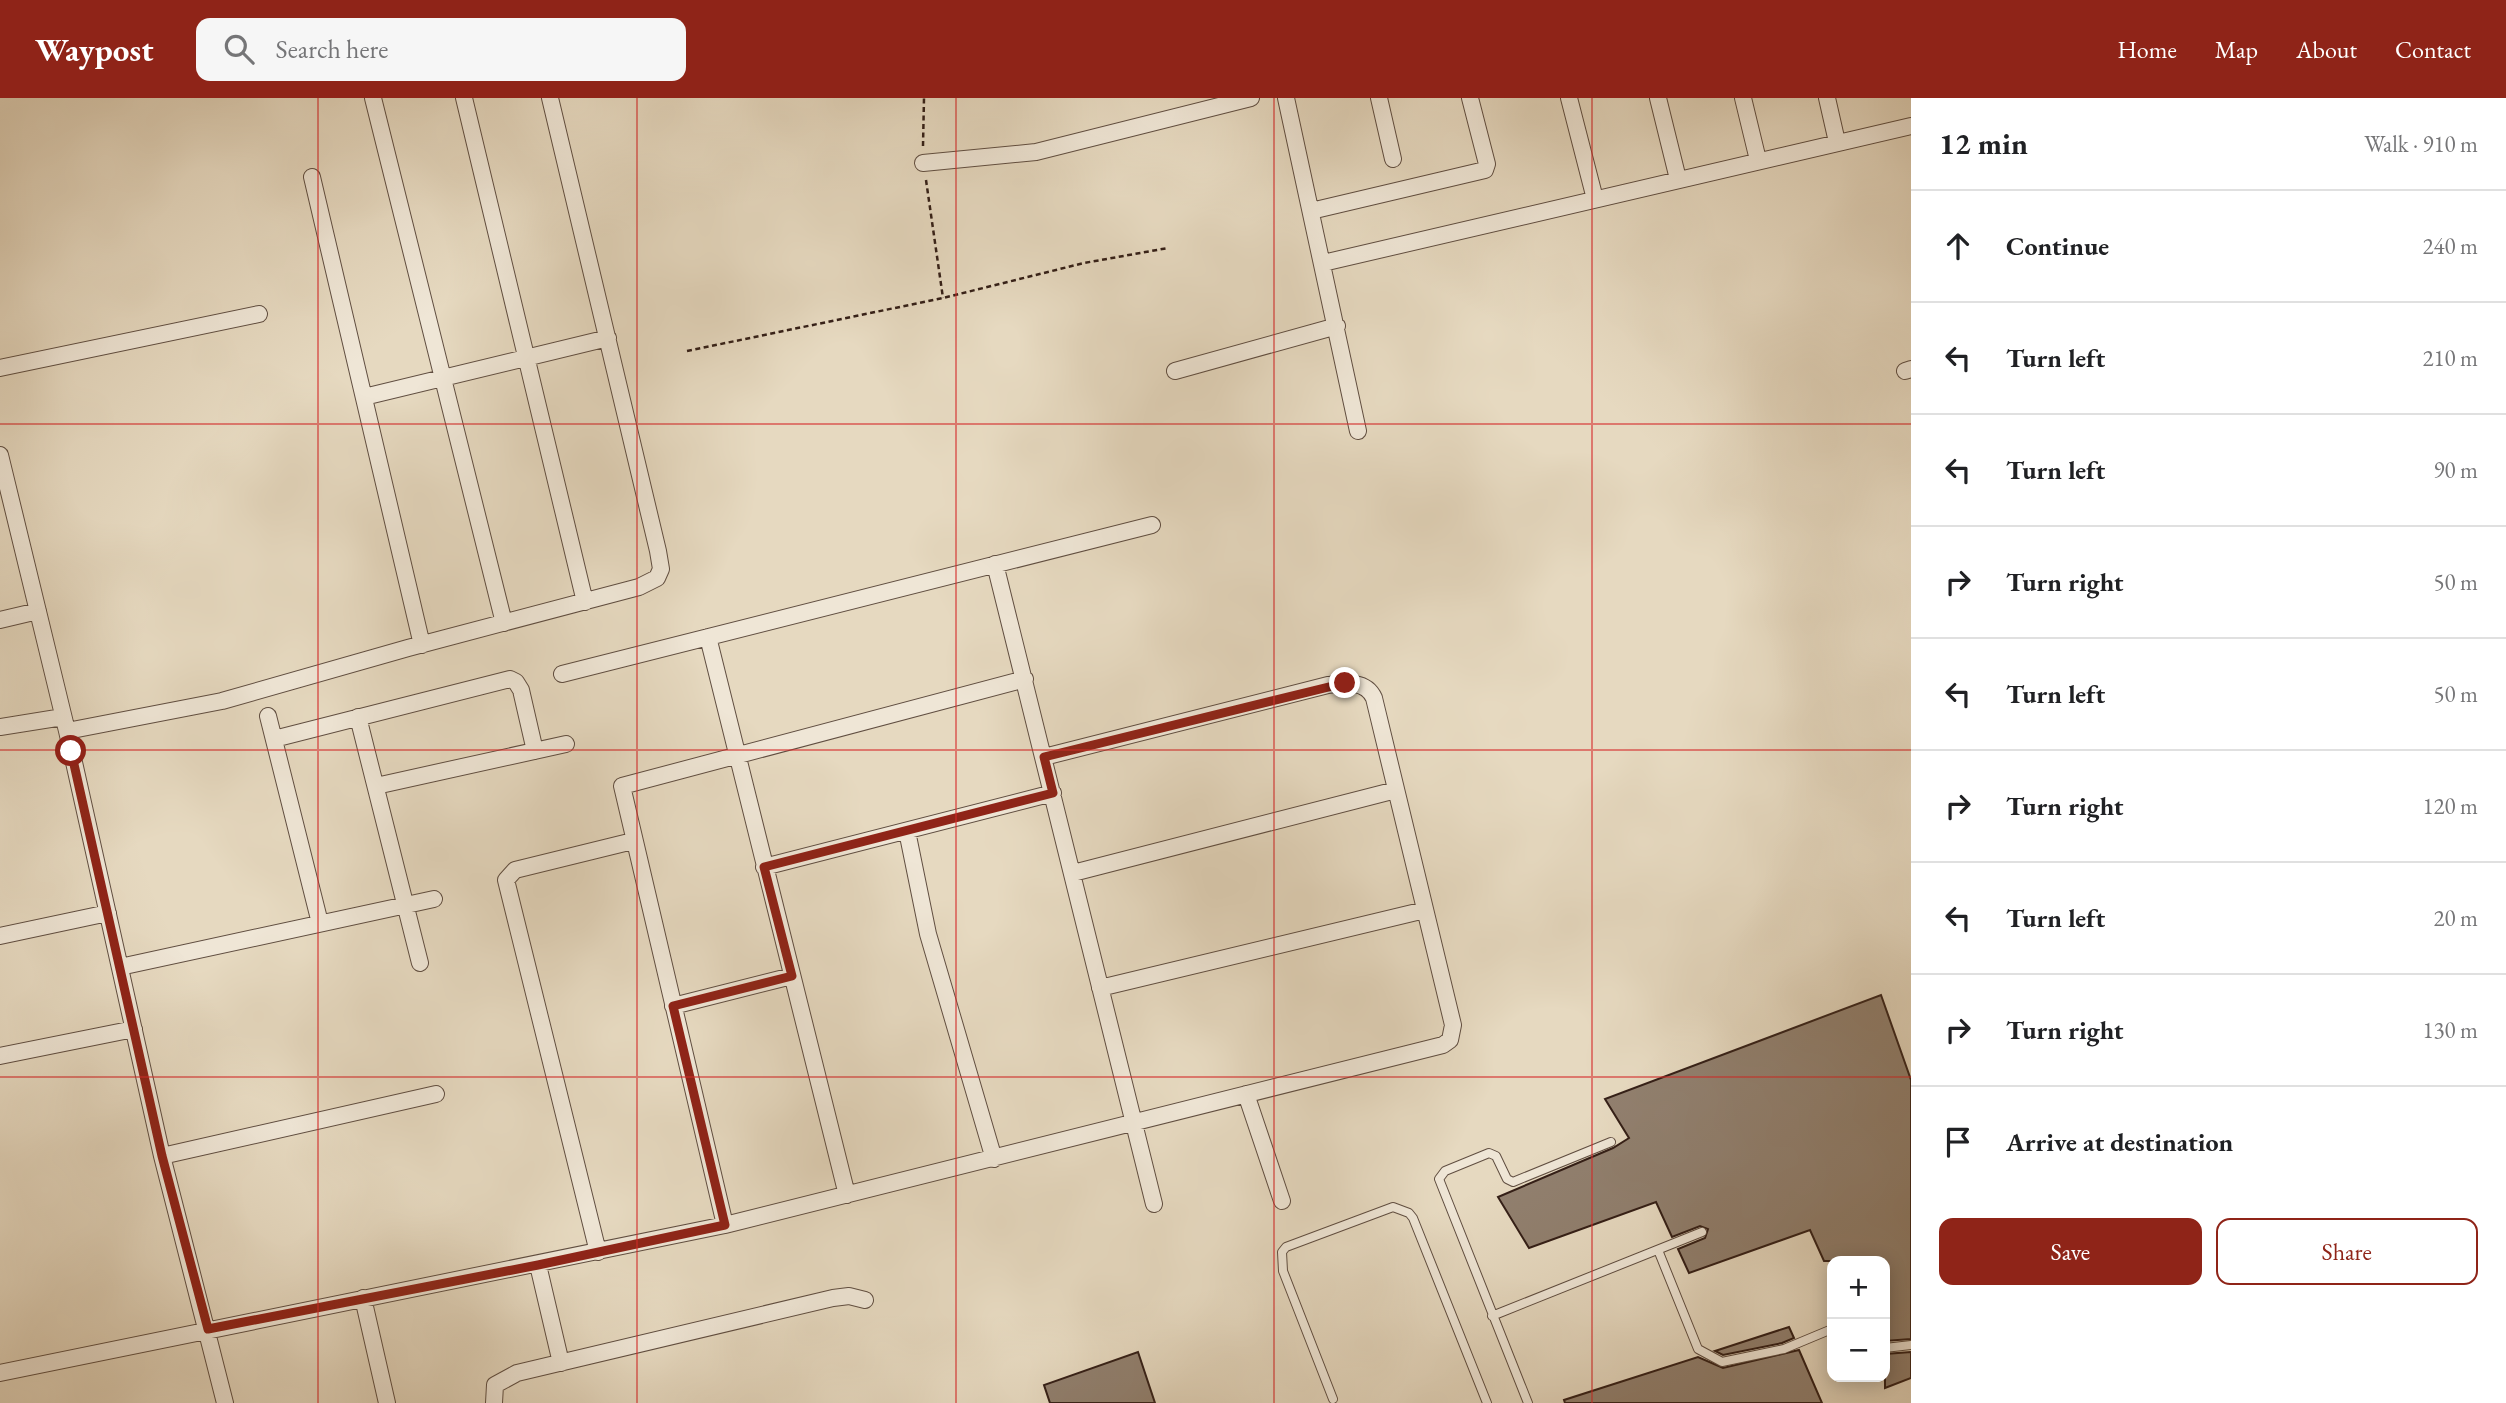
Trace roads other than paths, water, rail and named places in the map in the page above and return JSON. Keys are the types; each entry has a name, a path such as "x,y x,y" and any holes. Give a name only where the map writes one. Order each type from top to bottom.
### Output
{"street":[{"path":"373,98 504,623"},
{"path":"464,98 585,602"},
{"path":"0,727 65,724 211,704 585,602 651,583 657,578 661,569 550,98"},
{"path":"923,163 1049,150 1251,98"},
{"path":"1286,98 1358,431"},
{"path":"1378,98 1394,159"},
{"path":"1311,211 1485,170 1487,164 1471,98"},
{"path":"1569,98 1595,198"},
{"path":"1658,98 1678,179"},
{"path":"1744,98 1758,160"},
{"path":"1827,98 1837,142"},
{"path":"1323,263 1911,126"},
{"path":"312,177 422,645"},
{"path":"0,369 259,314"},
{"path":"1175,371 1337,326"},
{"path":"364,397 608,338"},
{"path":"0,455 65,724 162,1156 225,1403"},
{"path":"562,674 1152,525"},
{"path":"995,564 1154,1204"},
{"path":"0,620 38,611"},
{"path":"708,637 847,1195"},
{"path":"274,739 512,679 521,690 535,751"},
{"path":"725,1225 622,793 624,784 1025,679"},
{"path":"0,1373 725,1225 1443,1045 1450,1040 1453,1025 1372,693 1362,685 1345,683 1044,757"},
{"path":"268,716 320,923"},
{"path":"358,717 420,963"},
{"path":"376,786 566,744"},
{"path":"1073,873 1396,790"},
{"path":"764,867 1053,793"},
{"path":"907,831 928,933 994,1158"},
{"path":"598,1252 506,880 510,873 521,868 633,841"},
{"path":"120,967 434,899"},
{"path":"1100,988 1425,910"},
{"path":"0,936 108,914"},
{"path":"673,1006 792,976"},
{"path":"0,1056 134,1029"},
{"path":"162,1156 436,1094"},
{"path":"1247,1094 1282,1201"},
{"path":"538,1265 561,1363"},
{"path":"494,1403 495,1385 499,1381 561,1363 833,1298 849,1296 865,1300"},
{"path":"363,1298 387,1403"}],"lane":[{"path":"1528,1403 1439,1185 1441,1174 1489,1153 1496,1156 1507,1179 1513,1182 1611,1142"},
{"path":"1333,1399 1283,1271 1282,1252 1286,1247 1393,1207 1409,1213 1413,1219 1487,1403"},
{"path":"1492,1316 1702,1232"},
{"path":"1658,1250 1698,1349 1722,1362 1784,1349 1827,1331"},
{"path":"1890,1347 1911,1345"}]}
